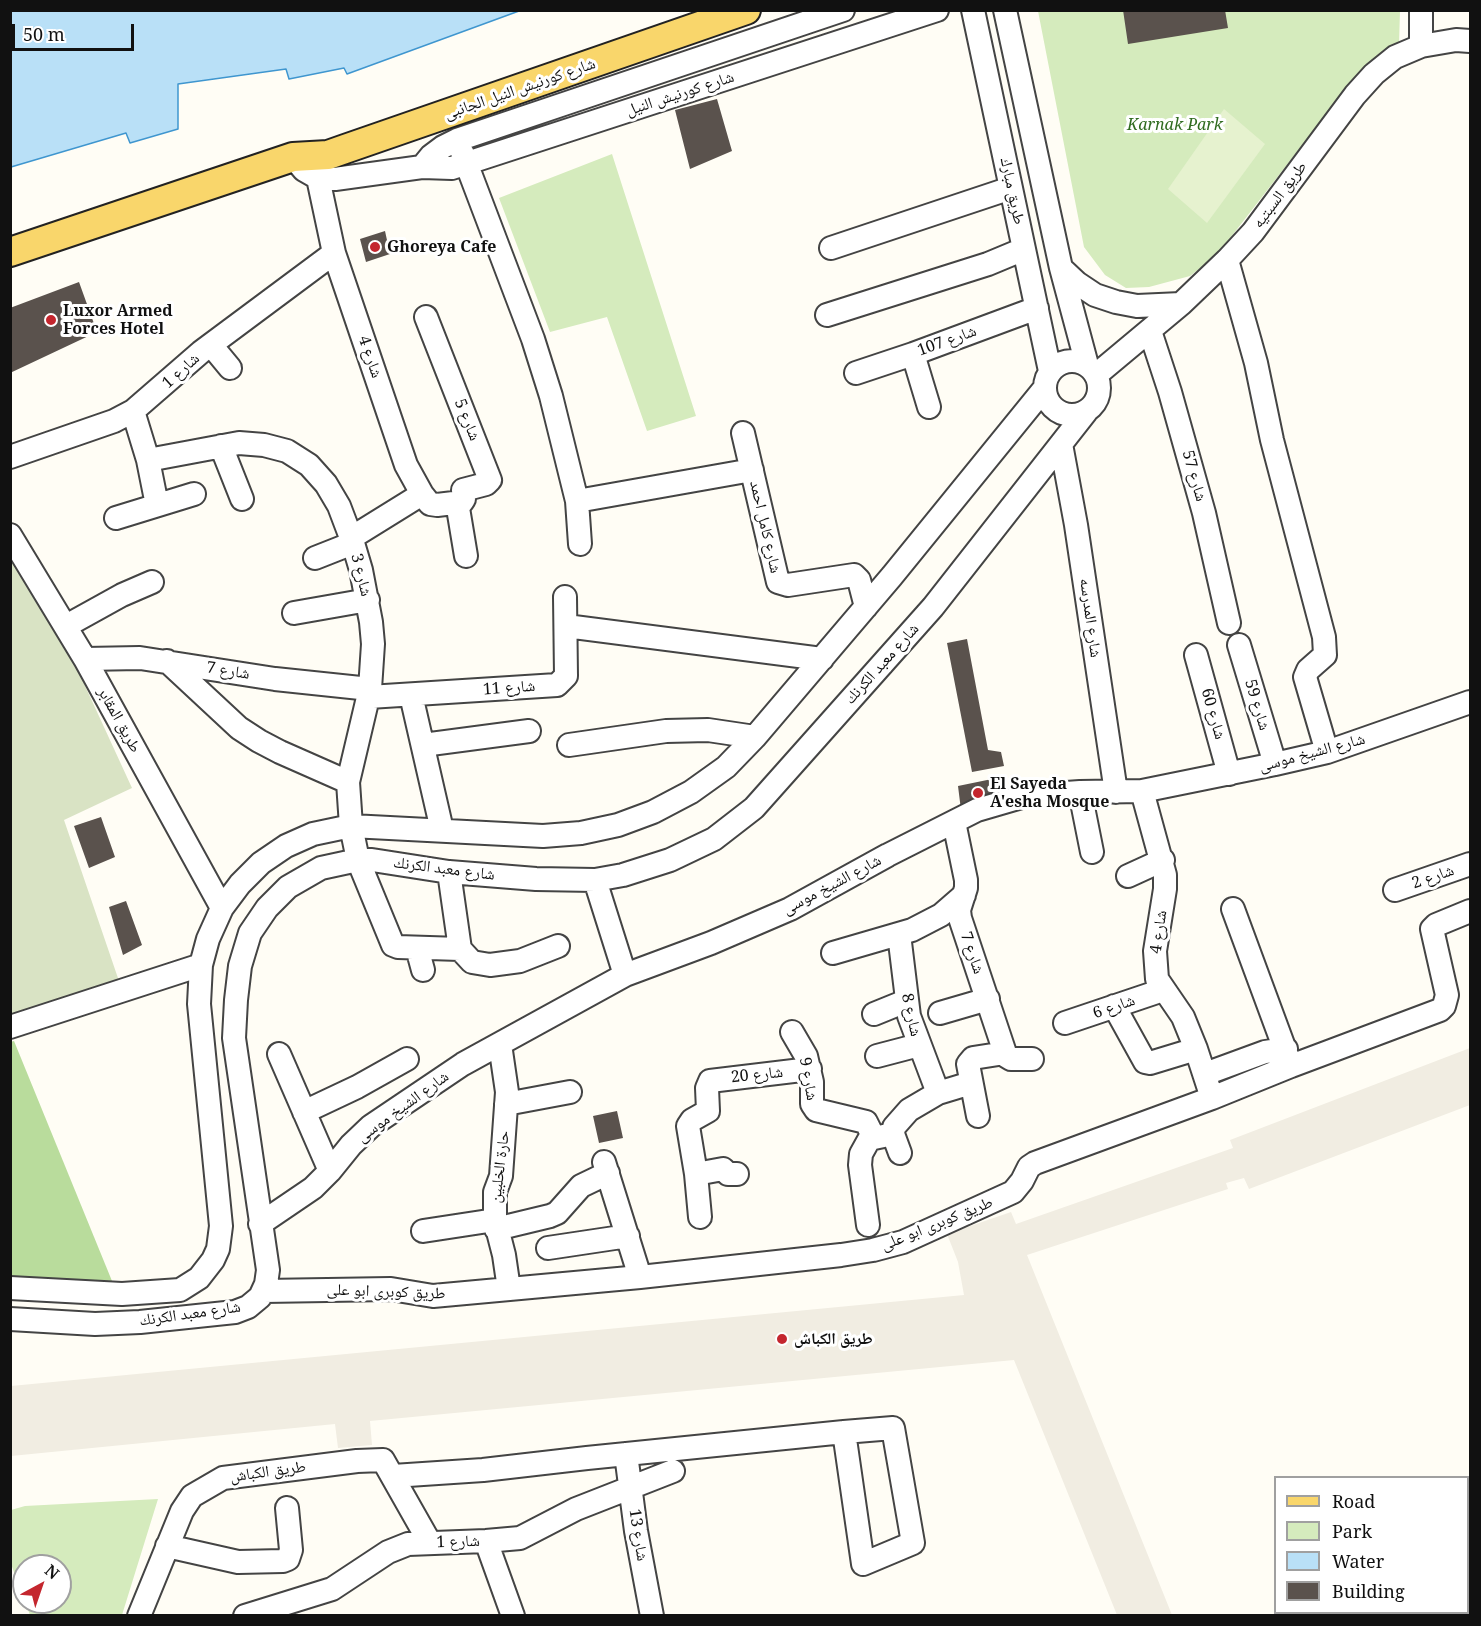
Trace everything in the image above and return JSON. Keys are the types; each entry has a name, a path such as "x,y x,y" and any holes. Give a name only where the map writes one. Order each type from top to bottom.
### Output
{"main road":[{"name":"شارع كورنيش النيل الجانبى","path":"293,157 321,138 692,10"},
{"name":"شارع كورنيش النيل الجانبى","path":"10,252 293,157 328,155 746,10"}],"street":[{"name":"شارع كورنيش النيل","path":"422,167 431,156 457,140 843,10"},
{"name":"شارع كورنيش النيل","path":"318,178 335,179 422,167 452,168 467,164 937,10"},
{"name":"طريق مبارك","path":"973,10 1037,308 1047,380"},
{"name":"طريق مبارك","path":"1005,10 1061,268 1092,370"},
{"path":"1421,10 1421,46"},
{"name":"طريق السبتيه","path":"1092,370 1150,331 1227,260 1253,232 1355,95 1374,74 1395,57 1421,46 1456,40 1470,41"},
{"path":"629,83 638,107"},
{"path":"457,140 533,339 551,396 577,501 580,544"},
{"path":"293,157 304,170 318,178"},
{"name":"شارع 4","path":"318,178 334,253 406,465 422,494"},
{"path":"831,248 1011,188"},
{"path":"827,315 988,264 1024,249"},
{"name":"شارع 1","path":"10,457 114,421 133,411 210,345 334,253"},
{"path":"1227,260 1256,363 1272,440 1324,637 1325,656 1308,670 1305,677 1327,752"},
{"path":"1061,268 1086,289 1116,302 1137,306 1181,304"},
{"name":"شارع 107","path":"856,373 1037,308"},
{"name":"شارع 5","path":"426,317 490,480 486,484 463,490 464,500 457,502"},
{"name":"شارع 57","path":"1150,331 1170,392 1204,513 1229,623"},
{"path":"210,345 230,368"},
{"path":"913,354 928,407"},
{"path":"1077,361 1092,370 1099,385 1099,395 1094,405 1086,412 1076,415 1064,414 1054,409 1047,400 1047,380 1058,364 1077,361"},
{"name":"شارع معبد الكرنك","path":"10,1288 122,1294 180,1290 199,1278 207,1269 218,1249 221,1226 199,1004 201,965 208,939 222,908 261,863 286,846 313,834 351,826 543,836 581,833 618,825 653,812 691,792 726,767 755,737 866,607 1047,380"},
{"path":"133,411 148,460 157,506"},
{"name":"شارع معبد الكرنك","path":"10,1319 95,1324 140,1322 235,1312 255,1302 264,1291 268,1270 234,1038 236,1000 240,966 250,933 267,908 288,887 304,876 330,865 358,860 372,860 449,872 536,879 595,880 623,875 670,860 714,839 754,808 933,607 1086,412"},
{"name":"شارع كامل احمد","path":"743,433 778,582 788,585 854,575 859,580 866,607"},
{"name":"شارع 3","path":"148,460 238,443 264,445 287,451 309,465 326,484 339,506 352,540 368,600 373,644 370,693 348,782 351,826 358,860 393,945 417,948"},
{"name":"شارع المدرسه","path":"1061,444 1078,537 1116,792"},
{"path":"221,446 242,500"},
{"path":"577,501 752,470"},
{"path":"116,518 194,494"},
{"path":"315,558 352,540 422,494 433,505 457,502 466,556"},
{"name":"طريق المقابر","path":"10,535 85,659 222,908"},
{"path":"66,626 152,582"},
{"name":"شارع 11","path":"370,693 411,695 557,685 566,676 565,597"},
{"path":"294,613 368,600"},
{"path":"566,627 822,659"},
{"name":"شارع 59","path":"1239,645 1275,764"},
{"name":"شارع 60","path":"1196,655 1230,774"},
{"name":"شارع 7","path":"85,659 140,658 167,661 370,693"},
{"path":"167,661 239,728 280,752 348,782"},
{"path":"411,695 442,830"},
{"name":"شارع الشيخ موسى","path":"260,1224 290,1206 313,1188 371,1126 463,1064 625,975 711,943 790,909 888,855 977,810 1025,796 1142,791 1230,774 1327,752 1470,702"},
{"path":"569,745 666,731 708,730 755,737"},
{"path":"423,745 529,731"},
{"name":"شارع 4","path":"1142,791 1163,860 1165,889 1155,951 1157,978 1183,1017 1212,1098"},
{"path":"1080,792 1092,852"},
{"name":"شارع 7","path":"954,822 966,880 959,910 960,918 1005,1053"},
{"path":"1128,876 1163,860"},
{"name":"شارع 2","path":"1395,890 1470,864"},
{"path":"449,872 460,949 472,962 490,965 520,961 558,946"},
{"path":"595,880 625,975"},
{"path":"833,953 912,930 941,915 964,895"},
{"path":"1233,909 1288,1058"},
{"name":"طريق كوبرى ابو على","path":"264,1291 391,1289 433,1296 841,1255 903,1242 1013,1192 1029,1167 1035,1163 1212,1098 1288,1058 1440,1010 1447,995 1432,929 1436,925 1470,911"},
{"name":"شارع 8","path":"899,934 906,1001 919,1046 938,1093"},
{"path":"423,970 417,948 460,949"},
{"path":"10,1027 201,965"},
{"name":"شارع 6","path":"1065,1023 1163,990"},
{"path":"940,1013 988,999"},
{"path":"874,1014 906,1001"},
{"path":"1114,1006 1145,1062 1150,1063 1196,1049"},
{"name":"شارع 9","path":"792,1032 800,1043 810,1069 812,1104 816,1110 866,1122 888,1141"},
{"name":"حارة الخلبين","path":"500,1044 506,1077 506,1104 501,1176 495,1192 496,1224 504,1255 508,1289"},
{"path":"877,1056 919,1046"},
{"path":"1205,1074 1265,1052 1288,1058"},
{"path":"978,1116 968,1068 970,1060 1005,1053 1011,1059 1032,1059"},
{"path":"279,1054 330,1171"},
{"path":"304,1112 357,1087 407,1059"},
{"name":"شارع 20","path":"700,1217 688,1126 692,1120 708,1111 707,1089 710,1081 810,1069"},
{"path":"207,1082 239,1077"},
{"path":"868,1225 860,1165 861,1154 888,1141 898,1122 909,1110 938,1093 972,1083"},
{"path":"506,1104 570,1092"},
{"path":"423,1231 550,1216 557,1213 581,1186 606,1167 640,1276"},
{"path":"696,1174 723,1169 728,1174 737,1174"},
{"path":"548,1248 628,1236"},
{"path":"393,1476 483,1470 626,1454 844,1432 893,1428 913,1543 863,1564 844,1432"},
{"name":"شارع 13","path":"626,1454 652,1616"},
{"name":"طريق الكباش","path":"139,1616 182,1511 192,1496 223,1478 357,1461 383,1460 430,1543"},
{"name":"شارع 1","path":"245,1616 332,1589 397,1547 408,1544 520,1538 576,1509 673,1471"},
{"path":"167,1546 238,1562 283,1561 288,1558 291,1550 287,1509"},
{"path":"486,1541 513,1616"}],"green space":[{"name":"Karnak Park","path":"1038,11 1400,11 1399,44 1370,64 1334,104 1217,255 1190,276 1149,287 1126,288 1105,275 1084,247"},
{"path":"1224,109 1265,144 1207,223 1168,189"},
{"path":"612,154 696,416 647,431 607,317 550,332 499,198"},
{"path":"10,552 41,590 132,788 64,820 120,984 10,1021"},
{"path":"14,1041 112,1281 11,1276 10,1042"},
{"path":"158,1499 122,1615 30,1615 72,1614 72,1554 12,1554 12,1567 11,1510 25,1506"}],"shaded area":[{"name":"طريق الكباش","path":"1470,1048 1470,1105 1249,1189 1244,1178 1226,1183 1228,1189 1027,1255 1172,1615 1117,1615 1014,1360 370,1421 372,1445 338,1448 335,1424 11,1456 11,1386 964,1295 958,1262 947,1234 1011,1212 1016,1224 1233,1148 1230,1140"},
{"path":"1470,1530 1469,1603 1469,1531"},
{"path":"1329,1614 1451,1614 1448,1616 1327,1615"}],"water":[{"path":"11,10 519,11 347,74 344,68 289,79 286,69 178,84 178,129 130,143 126,133 11,167"}],"building":[{"path":"1123,10 1225,10 1228,28 1128,44"},
{"path":"717,99 732,151 690,169 675,110"},
{"name":"Ghoreya Cafe","path":"385,231 390,254 366,262 360,239"},
{"name":"Luxor Armed Forces Hotel","path":"79,282 97,332 10,373 10,308"},
{"path":"967,639 988,750 1001,752 1004,766 972,772 947,643"},
{"name":"El Sayeda A'esha Mosque","path":"992,779 998,800 961,810 958,786"},
{"path":"101,817 115,857 89,868 74,826"},
{"path":"126,901 142,945 123,955 109,907"},
{"path":"617,1111 623,1138 599,1143 593,1116"}],"place":[{"name":"Ghoreya Cafe","path":"375,247"},
{"name":"Luxor Armed Forces Hotel","path":"51,320"},
{"name":"El Sayeda A'esha Mosque","path":"978,793"},
{"name":"طريق الكباش","path":"782,1339"}]}
